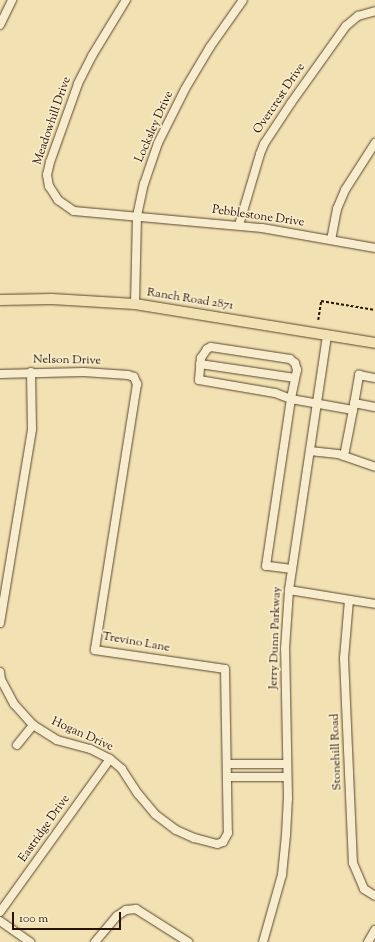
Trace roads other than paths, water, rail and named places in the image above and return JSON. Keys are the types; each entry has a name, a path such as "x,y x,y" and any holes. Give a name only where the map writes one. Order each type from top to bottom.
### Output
{"main road":[{"name":"Ranch Road 2871","path":"0,300 52,299 135,304 375,343"}],"street":[{"path":"0,25 12,0"},
{"name":"Meadowhill Drive","path":"126,0 92,56 78,84 47,174 49,186 58,200 74,211 137,216"},
{"name":"Locksley Drive","path":"135,304 137,216 144,184 158,142 184,89 210,47 243,0"},
{"name":"Overcrest Drive","path":"239,225 264,144 291,103 346,26 358,16 375,11"},
{"path":"331,240 337,209 344,190 375,143"},
{"name":"Pebblestone Drive","path":"137,216 239,225 375,248"},
{"name":"Jerry Dunn Parkway","path":"263,942 282,875 286,835 287,764 285,649 288,590 327,335"},
{"path":"292,569 266,566 290,399 297,370 295,363 290,359 222,348 207,349 201,358 199,380 275,393 290,399 317,404 375,407"},
{"path":"200,364 295,378"},
{"path":"0,623 32,429 31,372"},
{"name":"Nelson Drive","path":"0,374 31,372 84,372 128,375 134,377"},
{"path":"344,456 359,375 375,378"},
{"name":"Trevino Lane","path":"134,377 137,384 95,650 225,669 228,833 224,842"},
{"path":"310,451 344,456 375,467"},
{"path":"288,590 375,604"},
{"name":"Stonehill Road","path":"349,600 344,658 353,863 364,888 375,896"},
{"name":"Hogan Drive","path":"0,672 2,680 14,704 33,725 57,740 90,749 110,759 122,769 138,794 155,814 176,830 194,838 217,844 224,842"},
{"path":"17,745 33,725"},
{"name":"Eastridge Drive","path":"0,912 110,759"},
{"path":"227,764 287,764"},
{"path":"227,777 287,777"},
{"path":"95,942 117,916 126,910 136,909 188,942"},
{"path":"0,921 30,942"},
{"path":"368,942 375,930"}]}
